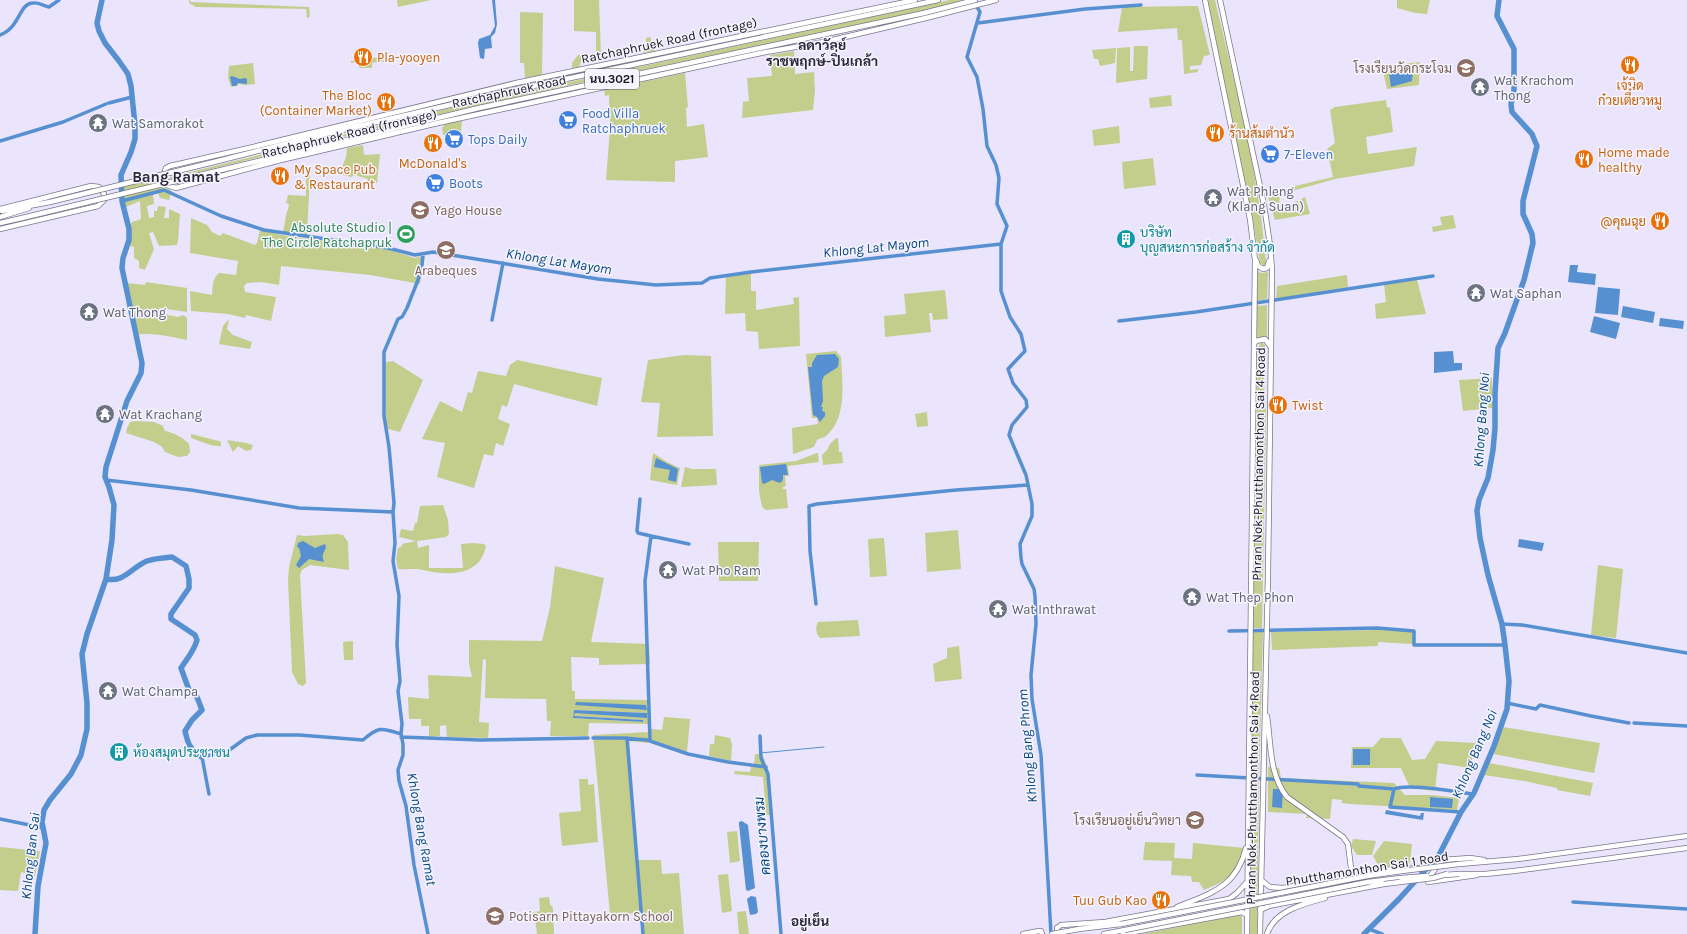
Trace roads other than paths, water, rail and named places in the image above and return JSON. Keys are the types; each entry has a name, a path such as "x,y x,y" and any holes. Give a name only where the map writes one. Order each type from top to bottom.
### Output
{"main road":[{"name":"Ratchaphruek Road (frontage)","path":"915,0 516,84 170,166 166,168 164,178 167,185 174,189 222,175 340,145 591,89 761,53 824,42 985,4 996,0"},
{"name":"Ratchaphruek Road","path":"0,210 48,203 231,157 514,90 938,0"},
{"name":"Ratchaphruek Road","path":"0,223 531,97 826,34 975,0"},
{"name":"Phran Nok-Phutthamonthon Sai 4 Road","path":"1205,0 1250,219 1254,246 1247,934"},
{"name":"Phran Nok-Phutthamonthon Sai 4 Road","path":"1220,0 1258,177 1270,245 1272,288 1267,631 1260,934"},
{"path":"786,26 826,23"},
{"path":"761,53 766,50 822,38 826,34"},
{"path":"514,90 585,69"},
{"path":"531,97 591,89"},
{"path":"270,158 340,145"},
{"path":"231,157 251,148"},
{"name":"Ratchaphruek Road","path":"0,210 91,186 99,187 104,194 102,202 98,206 0,229"},
{"path":"0,216 48,203"},
{"path":"1254,246 1258,266 1263,269 1267,268 1268,265 1270,245"},
{"path":"1253,346 1256,341 1264,339 1270,346"},
{"path":"1265,701 1276,780 1287,797 1343,837 1348,844 1351,868 1356,872 1366,875"},
{"name":"Phutthamonthon Sai 1 Road","path":"1052,934 1121,924 1366,875 1404,869 1518,859 1687,836"},
{"path":"1166,911 1221,888 1240,865 1249,840"},
{"name":"Phutthamonthon Sai 1 Road","path":"1104,934 1124,932 1368,882 1447,874 1485,874 1514,871 1687,848"},
{"path":"1485,874 1428,882 1427,880 1440,861 1443,860 1470,858 1493,861"},
{"path":"1260,910 1269,906 1298,900 1384,884 1433,878 1447,874"},
{"path":"1261,880 1270,887 1276,888 1366,875"},
{"path":"1081,929 1105,922 1229,899 1248,881"},
{"path":"1298,885 1293,891 1294,896 1298,900"},
{"path":"1267,934 1273,921 1289,910 1351,890"},
{"path":"1208,903 1212,904 1214,908 1214,912 1209,918"},
{"path":"1124,932 1242,912 1247,915"},
{"path":"1057,934 1057,928 1061,925 1105,922"},
{"path":"1023,934 1039,931 1042,934"}],"water":[{"path":"492,0 495,0 497,24 495,33 491,37 492,48 485,49 484,59 480,58 478,43 479,39 490,35 495,26"},
{"path":"1413,71 1412,81 1391,87 1389,74"},
{"path":"232,76 240,79 247,79 247,84 238,83 236,86 232,86 230,77"},
{"path":"1570,265 1578,265 1577,272 1596,274 1595,285 1568,282"},
{"path":"1598,287 1620,289 1618,315 1595,313"},
{"path":"1623,306 1655,312 1653,323 1621,317"},
{"path":"1594,316 1620,323 1616,339 1590,332"},
{"path":"1660,318 1684,321 1683,329 1659,326"},
{"path":"1453,351 1454,363 1462,363 1462,370 1434,373 1434,352"},
{"path":"835,354 839,359 838,367 824,376 822,381 823,401 821,407 823,407 822,411 825,412 825,416 820,422 817,417 813,415 808,367 812,367 812,363 817,355"},
{"path":"656,458 678,469 676,482 668,480 670,470 654,467"},
{"path":"786,464 788,475 783,475 783,480 780,483 772,480 764,484 762,483 760,467"},
{"path":"1519,539 1544,543 1542,551 1518,547"},
{"path":"303,541 315,548 325,544 326,548 323,555 324,562 309,559 299,568 296,565 301,556 299,548 297,547 298,543"},
{"path":"576,702 646,705 647,710 575,705"},
{"path":"574,710 647,713 647,718 575,713 574,716 643,720 643,722 573,718"},
{"path":"1353,749 1370,749 1370,765 1353,765"},
{"path":"1273,789 1283,789 1282,808 1272,807"},
{"path":"1430,797 1453,799 1452,808 1430,807"},
{"path":"1386,810 1420,816 1421,813 1424,813 1423,820 1385,814"},
{"path":"742,821 748,825 755,888 748,891 746,890 739,824 739,822"},
{"path":"751,896 756,897 758,912 750,915 747,899"}],"waterway":[{"path":"0,35 7,32 12,27 28,4 37,3 49,7 59,0"},
{"name":"Khlong Bang Ramat","path":"35,934 38,886 46,843 42,822 44,810 50,800 71,774 81,755 87,729 87,703 82,654 87,634 106,579 112,540 114,505 105,477 106,467 127,401 141,373 142,363 122,268 123,258 129,240 129,229 122,201 121,175 135,139 131,86 128,74 105,43 99,31 97,23 102,0"},
{"name":"Khlong Bang Phrom","path":"973,0 980,12 967,57 977,77 983,109 987,146 996,165 999,178 997,204 1007,226 1001,244 1001,291 1010,317 1021,334 1025,351 1008,369 1013,383 1026,400 1027,407 1012,425 1009,435 1026,475 1032,504 1032,516 1020,544 1022,564 1034,589 1035,596 1036,624 1031,675 1032,699 1041,755 1051,934"},
{"name":"Khlong Bang Noi","path":"1364,934 1399,899 1439,855 1461,812 1474,793 1494,746 1507,709 1509,681 1502,624 1488,575 1480,538 1477,511 1479,500 1488,478 1493,450 1498,348 1524,280 1533,243 1532,234 1523,214 1523,201 1537,146 1532,134 1512,112 1511,104 1514,91 1514,49 1497,16 1499,0"},
{"path":"978,23 1085,9 1141,5"},
{"path":"109,103 132,97"},
{"path":"0,141 63,122 106,104"},
{"name":"Khlong Lat Mayom","path":"122,201 164,190 221,216 264,230 388,248 415,255 433,252 598,279 656,285 702,283 710,278 751,272 1001,244"},
{"path":"423,254 418,280 407,308 402,317 398,319 384,352 384,416 389,447 394,503 393,512 395,543 393,561 399,596 397,645 400,681 398,691 402,724 401,734 403,755 398,770 399,781 406,806 414,865 428,934"},
{"path":"492,320 503,263"},
{"path":"1119,321 1196,312 1433,276"},
{"path":"106,480 191,490 299,508 393,512"},
{"path":"816,604 810,551 809,506 956,490 1028,485"},
{"path":"640,499 637,531 638,533 651,536 645,581 650,741"},
{"path":"651,536 689,544"},
{"name":"Khlong Bang Ramat","path":"106,579 118,579 147,561 156,559 172,557 186,566 189,579 189,588 171,614 171,619 195,635 197,640 181,668 189,690 197,697 202,710 192,720 185,731 190,746 202,757"},
{"path":"1502,624 1522,625 1687,653"},
{"path":"1229,631 1377,628 1414,631 1414,645 1505,645"},
{"path":"1507,703 1536,709 1540,705 1629,723"},
{"path":"1634,723 1687,726"},
{"name":"Khlong Bang Ramat","path":"209,794 202,757 228,751 246,738 257,735 299,735 363,740 377,730 389,730 401,734"},
{"name":"คลองบางพรม","path":"760,736 761,758 768,774 781,934"},
{"path":"401,737 480,740 588,738"},
{"path":"593,738 647,740 688,754 728,762 766,767"},
{"path":"627,738 643,934"},
{"path":"760,753 824,747"},
{"path":"1197,775 1358,784 1359,786 1394,789 1390,807 1461,812"},
{"path":"1394,789 1401,787 1421,787 1473,794"},
{"name":"Khlong Ban Sai","path":"0,819 44,828"},
{"path":"1573,902 1687,909"},
{"path":"1369,929 1382,934"}],"place":[{"name":"Pla-yooyen","path":"363,57"},
{"name":"เจ้นิด ก๋วยเตี๋ยวหมู","path":"1630,65"},
{"name":"โรงเรียนวัดกระโจม","path":"1466,68"},
{"name":"Wat Krachom Thong","path":"1480,87"},
{"name":"The Bloc (Container Market)","path":"386,102"},
{"name":"Food Villa Ratchaphruek","path":"568,120"},
{"name":"Wat Samorakot","path":"98,123"},
{"name":"ร้านส้มตำนัว","path":"1215,133"},
{"name":"Tops Daily","path":"454,139"},
{"name":"McDonald's","path":"433,143"},
{"name":"7-Eleven","path":"1270,154"},
{"name":"Home made healthy","path":"1584,159"},
{"name":"My Space Pub & Restaurant","path":"280,176"},
{"name":"Boots","path":"435,183"},
{"name":"Wat Phleng (Klang Suan)","path":"1213,198"},
{"name":"Yago House","path":"420,210"},
{"name":"@คุณฉุย","path":"1660,221"},
{"name":"Absolute Studio | The Circle Ratchapruk","path":"406,234"},
{"name":"บริษัท บุญสหะการก่อสร้าง จำกัด","path":"1126,239"},
{"name":"Arabeques","path":"446,250"},
{"name":"Wat Saphan","path":"1476,293"},
{"name":"Wat Thong","path":"89,312"},
{"name":"Twist","path":"1278,405"},
{"name":"Wat Krachang","path":"105,414"},
{"name":"Wat Pho Ram","path":"668,570"},
{"name":"Wat Thep Phon","path":"1192,597"},
{"name":"Wat Inthrawat","path":"998,609"},
{"name":"Wat Champa","path":"108,691"},
{"name":"ห้องสมุดประชาชน","path":"119,752"},
{"name":"โรงเรียนอยู่เย็นวิทยา","path":"1195,820"},
{"name":"Tuu Gub Kao","path":"1161,900"},
{"name":"Potisarn Pittayakorn School","path":"495,916"}],"district":[{"name":"ลดาวัลย์ ราชพฤกษ์-ปิ่นเกล้า","path":"822,54"},
{"name":"Bang Ramat","path":"176,177"},
{"name":"อยู่เย็น","path":"810,921"}]}
